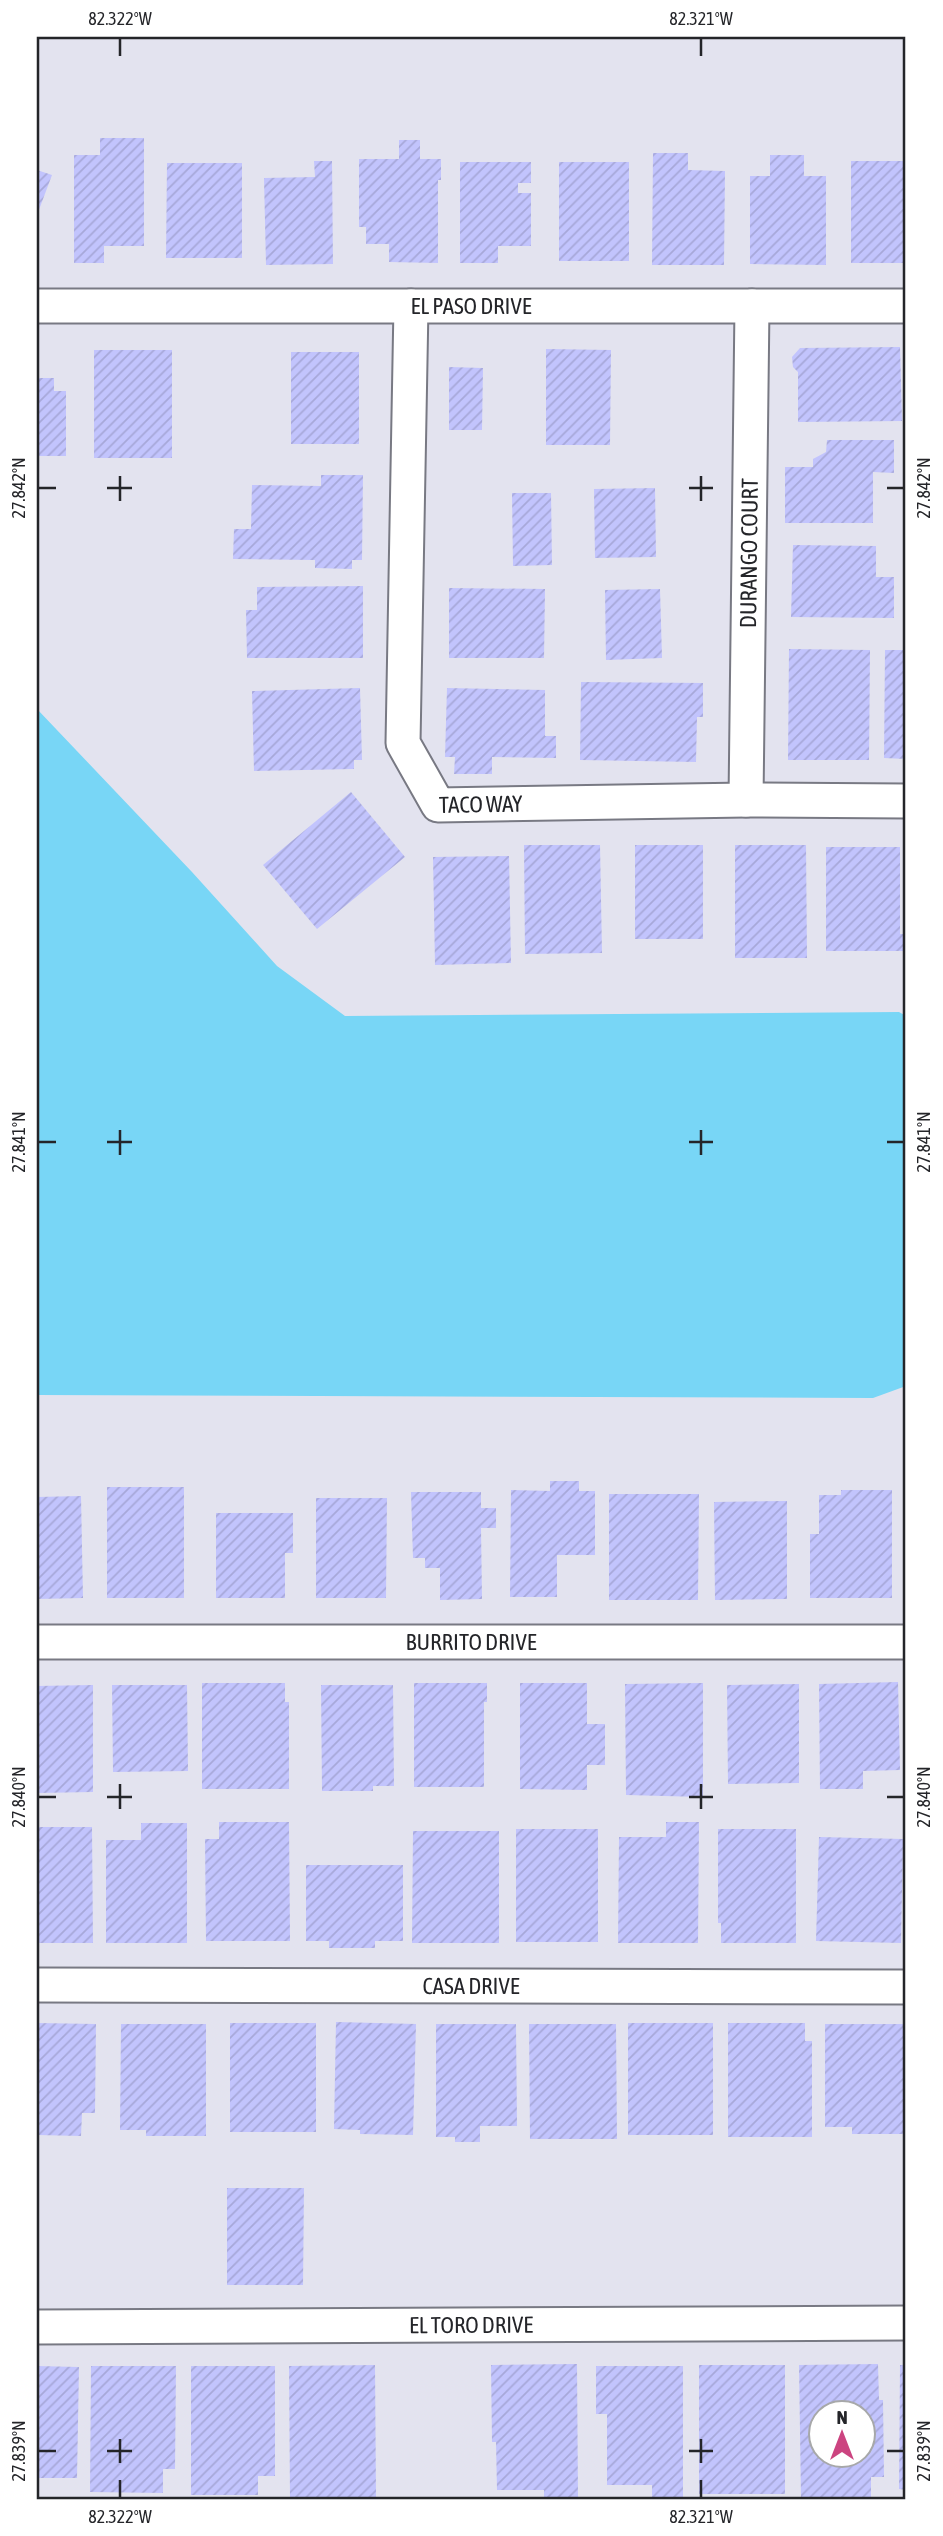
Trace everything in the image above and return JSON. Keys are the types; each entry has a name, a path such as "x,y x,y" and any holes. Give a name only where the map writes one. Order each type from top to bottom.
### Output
{"street":[{"name":"EL PASO DRIVE","path":"37,306 906,306"},
{"name":"TACO WAY","path":"411,306 403,743 438,805 746,800 906,801"},
{"name":"DURANGO COURT","path":"746,800 752,306"},
{"name":"BURRITO DRIVE","path":"37,1642 906,1642"},
{"name":"CASA DRIVE","path":"37,1985 906,1987"},
{"name":"EL TORO DRIVE","path":"37,2328 906,2323"}],"water":[{"path":"37,709 277,966 345,1016 899,1012 906,1016 906,1386 873,1398 37,1395"}],"building":[{"path":"100,138 144,138 144,246 104,246 104,263 74,263 74,155 100,155"},
{"path":"399,140 420,140 420,159 441,159 441,180 438,180 438,263 389,262 389,244 366,244 366,227 359,227 359,159 399,159"},
{"path":"653,153 688,153 688,170 725,171 724,265 652,265"},
{"path":"770,155 804,155 804,176 826,176 826,265 750,264 750,176 770,176"},
{"path":"314,161 332,161 333,264 266,265 264,178 315,177"},
{"path":"851,161 906,161 906,263 851,263"},
{"path":"460,162 531,162 531,183 518,183 518,193 531,193 531,246 498,246 498,263 460,263"},
{"path":"559,162 629,162 629,261 559,261"},
{"path":"167,163 242,163 242,258 166,258"},
{"path":"37,170 52,175 37,215"},
{"path":"900,347 902,421 798,422 798,372 793,367 792,357 800,348"},
{"path":"546,349 611,350 610,445 546,445"},
{"path":"94,350 172,350 172,458 94,458"},
{"path":"291,352 359,352 359,444 291,444"},
{"path":"449,367 483,368 482,430 449,430"},
{"path":"37,378 54,378 54,391 66,391 66,456 37,456"},
{"path":"827,440 894,440 894,473 873,472 873,523 785,523 785,467 813,467 813,459 826,452"},
{"path":"321,475 363,475 362,560 352,560 352,569 315,568 315,560 233,559 234,529 251,529 252,485 321,486"},
{"path":"655,488 656,557 595,558 594,489"},
{"path":"512,493 551,493 552,565 513,566"},
{"path":"793,545 876,546 876,577 894,577 894,618 791,617"},
{"path":"363,586 363,658 247,658 246,610 257,610 257,587"},
{"path":"449,588 545,589 544,658 449,658"},
{"path":"660,589 662,658 606,660 605,590"},
{"path":"789,649 870,650 869,760 788,760"},
{"path":"885,650 906,650 906,759 884,758"},
{"path":"581,682 703,683 703,717 697,717 696,762 580,760"},
{"path":"360,688 362,760 354,760 354,769 254,771 252,691"},
{"path":"447,688 545,690 545,736 556,736 556,758 492,757 492,774 454,774 455,757 445,757"},
{"path":"351,792 405,857 317,929 263,865"},
{"path":"524,845 600,845 602,953 525,954"},
{"path":"635,845 703,845 703,939 635,939"},
{"path":"735,845 806,845 807,958 735,958"},
{"path":"826,847 900,847 900,934 903,934 903,951 826,951"},
{"path":"509,856 511,963 435,965 433,857"},
{"path":"550,1481 579,1481 579,1491 595,1491 595,1555 557,1555 557,1597 510,1597 511,1490 550,1491"},
{"path":"107,1487 184,1487 184,1598 107,1598"},
{"path":"841,1490 892,1490 892,1598 810,1598 810,1534 819,1534 819,1495 841,1495"},
{"path":"411,1492 481,1492 481,1508 496,1508 496,1528 481,1528 482,1599 440,1600 440,1568 425,1568 425,1558 413,1558"},
{"path":"609,1494 699,1494 698,1600 609,1600"},
{"path":"81,1496 83,1598 37,1599 37,1497"},
{"path":"316,1498 387,1498 386,1598 316,1598"},
{"path":"787,1501 787,1599 715,1600 714,1502"},
{"path":"216,1513 293,1513 293,1553 285,1553 285,1598 216,1598"},
{"path":"898,1682 900,1770 863,1771 863,1789 820,1789 819,1684"},
{"path":"202,1683 285,1683 285,1702 289,1702 289,1789 202,1789"},
{"path":"414,1683 487,1683 487,1702 484,1702 484,1787 414,1787"},
{"path":"520,1683 587,1683 587,1724 605,1724 605,1765 587,1765 587,1790 520,1789"},
{"path":"703,1683 703,1797 626,1795 625,1684"},
{"path":"799,1684 799,1783 728,1784 727,1685"},
{"path":"93,1685 93,1792 37,1793 37,1686"},
{"path":"112,1685 187,1685 188,1771 113,1772"},
{"path":"321,1685 393,1685 394,1786 373,1786 373,1791 322,1791"},
{"path":"219,1822 289,1822 290,1941 206,1941 205,1839 219,1839"},
{"path":"666,1822 699,1822 698,1943 618,1943 619,1837 666,1837"},
{"path":"141,1823 187,1823 187,1943 106,1943 106,1840 141,1840"},
{"path":"37,1827 92,1827 93,1943 37,1943"},
{"path":"516,1829 598,1829 598,1942 516,1942"},
{"path":"718,1829 796,1829 796,1943 721,1943 721,1923 718,1923"},
{"path":"413,1831 499,1831 499,1943 412,1943"},
{"path":"819,1837 903,1839 901,1943 816,1941"},
{"path":"306,1865 403,1865 403,1941 375,1941 375,1948 329,1948 329,1941 306,1941"},
{"path":"336,2022 416,2024 413,2135 360,2134 360,2130 334,2129"},
{"path":"37,2023 96,2024 95,2113 82,2113 81,2136 37,2135"},
{"path":"230,2023 316,2023 316,2132 230,2132"},
{"path":"628,2023 713,2023 713,2135 628,2135"},
{"path":"728,2023 805,2023 805,2041 812,2041 812,2137 728,2137"},
{"path":"121,2024 206,2024 206,2136 146,2136 146,2130 120,2130"},
{"path":"436,2024 516,2024 517,2126 480,2126 480,2142 455,2142 455,2137 436,2137"},
{"path":"529,2024 616,2024 617,2139 530,2139"},
{"path":"825,2024 906,2024 906,2134 852,2134 852,2127 825,2127"},
{"path":"227,2188 304,2188 303,2285 227,2285"},
{"path":"577,2364 578,2499 544,2499 544,2490 497,2490 496,2442 492,2442 491,2365"},
{"path":"878,2364 879,2400 883,2400 884,2477 871,2477 871,2497 801,2498 799,2365"},
{"path":"375,2365 376,2499 290,2499 289,2366"},
{"path":"699,2365 785,2365 785,2494 699,2494"},
{"path":"900,2365 906,2365 906,2490 899,2489"},
{"path":"37,2366 79,2367 77,2478 37,2478"},
{"path":"91,2366 176,2366 175,2469 163,2469 163,2493 90,2492"},
{"path":"191,2366 275,2366 275,2476 258,2476 258,2495 191,2495"},
{"path":"596,2366 683,2366 683,2499 652,2499 652,2485 607,2485 607,2414 596,2414"}]}
